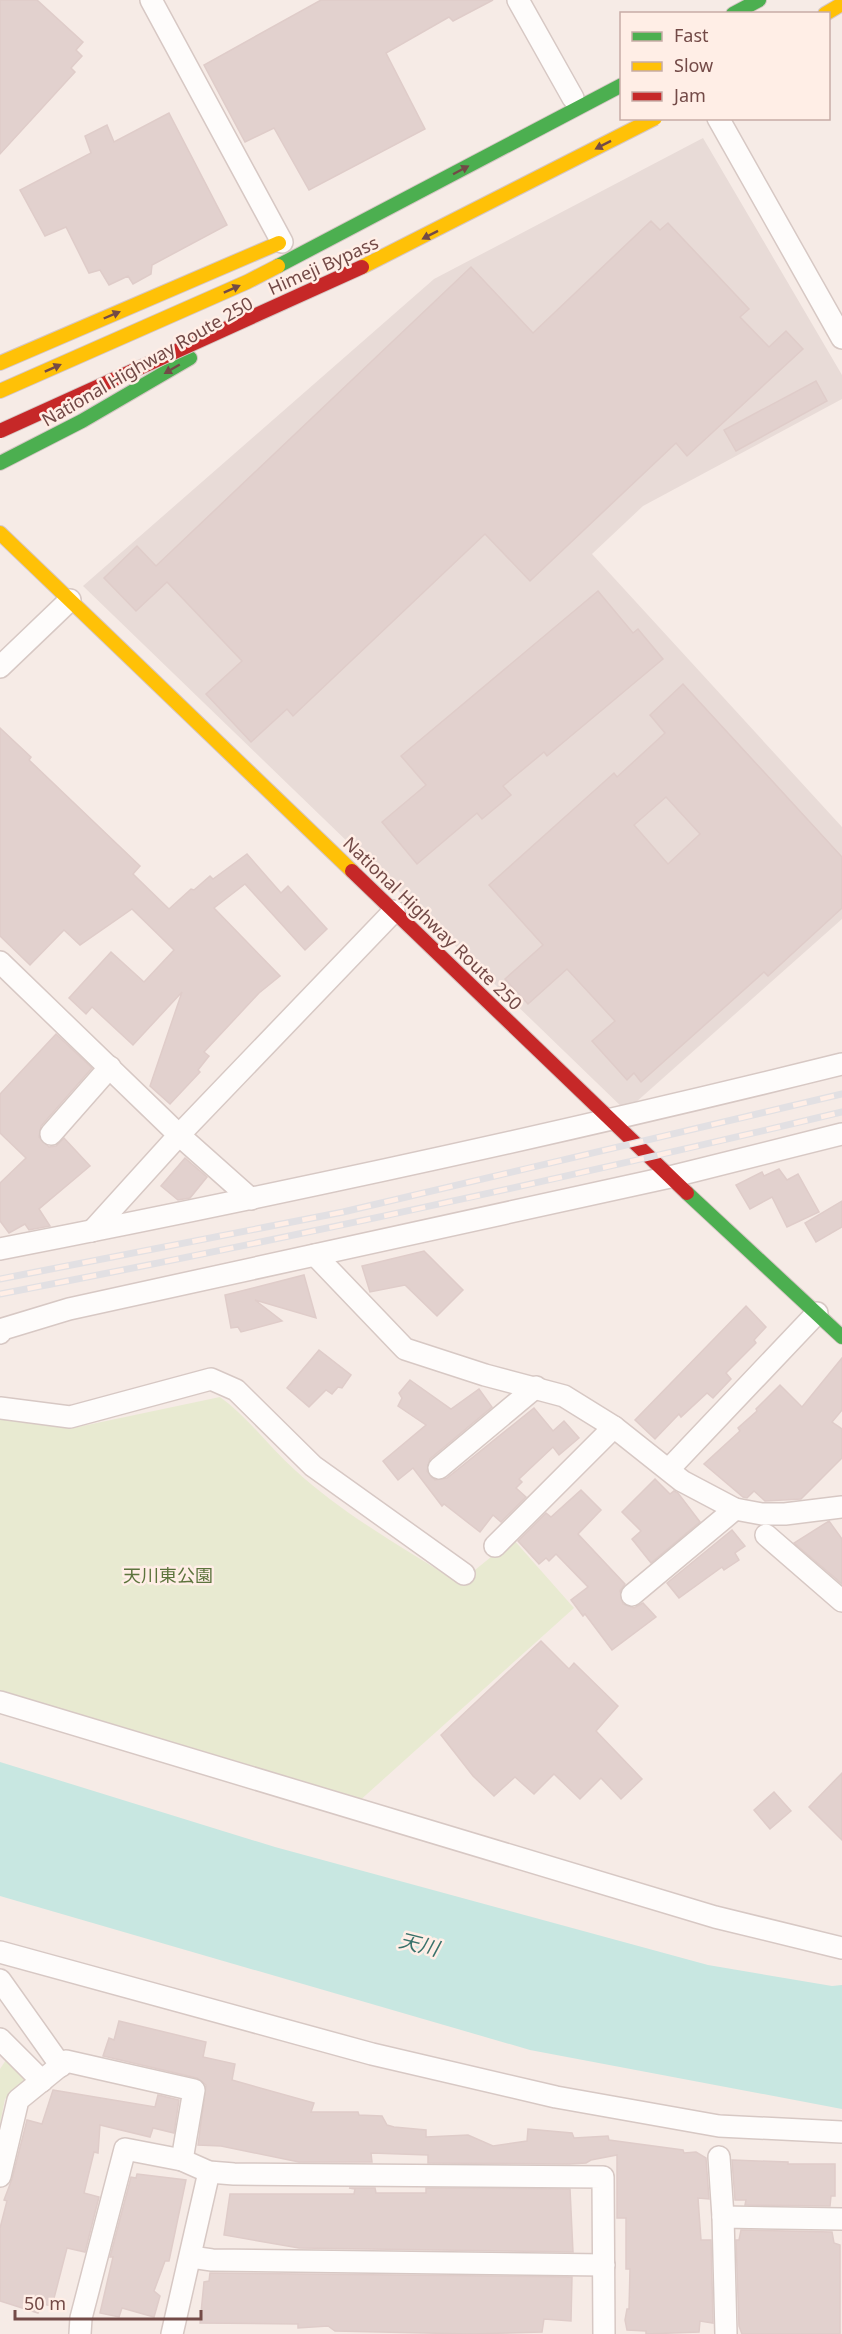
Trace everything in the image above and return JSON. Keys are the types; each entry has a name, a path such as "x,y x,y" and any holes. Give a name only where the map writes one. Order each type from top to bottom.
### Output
{"highway":[{"path":"737,12 759,0"},
{"path":"761,12 774,4"},
{"path":"828,12 842,4"},
{"path":"480,144 620,73"},
{"name":"Himeji Bypass","path":"0,391 247,282 620,86"},
{"name":"National Highway Route 250","path":"0,463 82,421 397,238 624,120"},
{"name":"Himeji Bypass","path":"0,431 402,249 651,120"},
{"path":"0,363 287,239"},
{"name":"National Highway Route 250","path":"0,533 670,1177 842,1336"}],"street":[{"path":"151,0 287,239"},
{"path":"518,0 573,98"},
{"path":"719,120 842,338"},
{"path":"0,667 70,600"},
{"path":"93,1231 179,1135 394,910"},
{"path":"3,972 110,1067 179,1135 251,1200"},
{"path":"0,1249 251,1200 613,1121 842,1064"},
{"path":"51,1134 110,1067"},
{"path":"0,1333 3,1329 69,1309 670,1177 842,1134"},
{"path":"315,1255 405,1349 485,1375 564,1396 614,1426 682,1481 735,1509 762,1514 785,1514 842,1508"},
{"path":"669,1469 817,1313"},
{"path":"0,1408 70,1417 211,1379 236,1390 313,1466 464,1574"},
{"path":"439,1468 536,1387"},
{"path":"495,1546 614,1426"},
{"path":"632,1595 735,1509"},
{"path":"766,1534 842,1601"},
{"path":"0,1702 715,1917 842,1948"},
{"path":"0,1952 372,2054 556,2097 720,2126 842,2132"},
{"path":"0,1980 61,2066"},
{"path":"0,2039 42,2081"},
{"path":"0,2176 18,2100 66,2061 194,2090 182,2160"},
{"path":"80,2334 81,2318 125,2150 182,2160 209,2172 603,2177 604,2334"},
{"path":"719,2157 726,2334"},
{"path":"171,2334 191,2257 209,2172"},
{"path":"723,2217 842,2219"},
{"path":"191,2257 212,2260 604,2265"}],"shaded area":[{"path":"703,138 842,375 842,399 643,506 592,554 842,827 842,919 626,1111 83,586 434,279"}],"green space":[{"name":"天川東公園","path":"220,1397 240,1414 286,1462 334,1502 459,1583 513,1539 574,1608 357,1803 0,1698 0,1415 73,1428"},
{"path":"8,2057 33,2079 5,2099 0,2124 0,2069"}],"water":[{"name":"天川","path":"0,1762 275,1847 708,1965 832,1986 842,1985 842,2109 530,2050 0,1896"}],"building":[{"path":"0,0 37,0 83,42 76,50 82,56 71,68 75,72 0,154"},
{"path":"321,0 493,0 453,21 449,17 386,53 425,129 309,190 274,128 245,142 204,65"},
{"path":"169,113 227,225 152,265 151,274 133,284 128,276 109,285 100,270 89,273 66,227 45,236 20,190 91,153 85,136 107,125 114,142"},
{"path":"651,221 660,230 668,223 749,309 740,317 769,347 786,331 803,349 687,456 676,443 530,581 485,534 293,716 287,709 251,742 206,694 242,661 167,582 136,611 104,578 137,546 156,566 471,267 533,333"},
{"path":"816,381 827,401 736,451 724,430"},
{"path":"598,591 633,633 638,629 663,659 547,756 544,752 503,786 511,795 482,819 477,813 417,864 382,822 426,785 401,756"},
{"path":"683,684 842,857 842,908 768,976 764,972 641,1082 634,1073 627,1080 592,1041 615,1021 567,969 528,1004 505,979 543,945 489,885 614,773 617,777 665,733 650,715","holes":["666,797 700,834 668,864 634,825"]},
{"path":"0,728 31,757 29,760 140,866 133,874 169,909 191,889 194,890 210,876 213,879 247,854 281,893 288,886 327,929 305,950 245,884 214,908 280,976 259,993 204,1052 209,1056 198,1070 200,1072 170,1104 150,1086 182,992 133,1045 92,1007 86,1014 69,998 111,952 144,982 174,950 132,909 80,945 64,930 30,965 0,936"},
{"path":"56,1034 92,1068 41,1126 39,1137 49,1147 56,1146 64,1138 90,1166 39,1209 50,1226 29,1230 25,1224 9,1233 0,1221 0,1183 26,1158 0,1133 0,1094"},
{"path":"185,1158 207,1177 190,1198 178,1200 161,1186"},
{"path":"779,1169 787,1180 798,1174 819,1212 787,1227 772,1197 750,1209 736,1185 762,1172 764,1176"},
{"path":"842,1201 842,1227 816,1242 805,1223"},
{"path":"424,1251 463,1290 437,1316 405,1285 370,1292 362,1266"},
{"path":"304,1275 316,1318 255,1300 282,1321 241,1332 238,1327 231,1328 225,1295"},
{"path":"746,1306 766,1327 754,1340 756,1343 726,1373 731,1379 713,1398 707,1393 681,1417 679,1414 655,1439 635,1420"},
{"path":"319,1350 351,1375 342,1388 338,1387 332,1394 326,1390 309,1407 287,1388"},
{"path":"842,1358 842,1410 832,1422 842,1429 842,1458 801,1499 765,1501 754,1491 747,1498 743,1497 704,1464 740,1431 738,1428 780,1385 802,1407"},
{"path":"410,1380 451,1409 479,1389 492,1407 430,1459 427,1471 435,1480 447,1478 534,1408 553,1431 564,1421 579,1438 559,1455 553,1447 519,1479 522,1482 516,1488 526,1497 501,1522 493,1515 480,1532 444,1504 442,1506 413,1468 398,1480 383,1461 426,1425 398,1406 402,1398 399,1393"},
{"path":"655,1479 670,1494 674,1491 678,1493 700,1522 651,1563 632,1539 641,1531 622,1512"},
{"path":"581,1490 601,1510 578,1534 625,1584 620,1591 623,1604 634,1608 643,1603 656,1617 612,1650 585,1614 583,1616 571,1600 588,1587 556,1554 549,1561 546,1558 539,1564 518,1541 546,1513 551,1517"},
{"path":"829,1521 842,1539 842,1584 794,1543"},
{"path":"732,1530 745,1546 735,1553 739,1560 724,1570 722,1567 679,1598 667,1583"},
{"path":"541,1641 569,1669 574,1663 618,1706 596,1731 642,1779 621,1799 601,1778 580,1799 554,1774 534,1794 515,1777 494,1796 473,1776 441,1735"},
{"path":"842,1773 842,1840 809,1807"},
{"path":"774,1792 791,1811 770,1829 754,1810"},
{"path":"119,2021 206,2042 203,2057 235,2064 232,2080 314,2103 311,2112 358,2112 359,2115 382,2116 387,2125 426,2130 426,2137 468,2135 493,2146 527,2141 528,2129 572,2133 574,2138 608,2136 609,2140 683,2150 684,2153 696,2152 706,2158 709,2199 698,2198 701,2240 711,2240 713,2323 700,2321 699,2332 646,2334 646,2331 627,2330 625,2320 627,2309 629,2309 630,2269 626,2269 626,2218 617,2218 617,2155 586,2163 569,2164 428,2163 428,2155 371,2153 372,2162 299,2162 221,2146 198,2145 206,2085 197,2078 103,2056 109,2038 114,2040"},
{"path":"53,2090 155,2107 158,2095 179,2100 174,2133 153,2128 150,2137 100,2125 98,2153 94,2152 84,2193 99,2197 85,2252 67,2248 52,2306 42,2304 38,2313 0,2301 0,2228 7,2201 4,2200 12,2179 27,2120 42,2124"},
{"path":"732,2160 788,2162 788,2164 835,2164 835,2196 831,2196 830,2206 745,2205 746,2200 735,2200"},
{"path":"137,2174 186,2180 169,2261 165,2261 154,2291 160,2296 154,2317 122,2308 119,2317 100,2313 113,2257 110,2257 131,2177 136,2178"},
{"path":"349,2188 375,2188 376,2193 426,2193 426,2188 570,2189 573,2252 299,2248 224,2235 230,2194 354,2194 355,2189"},
{"path":"741,2230 832,2232 834,2243 840,2245 840,2334 742,2334 739,2326 736,2240 739,2240"},
{"path":"210,2273 572,2277 571,2321 544,2319 542,2332 470,2334 335,2331 328,2326 298,2328 298,2324 200,2323 204,2282 209,2281"}],"railway":[{"path":"0,1279 343,1212 842,1094"},
{"path":"0,1294 422,1208 842,1112"}],"traffic: fast":[{"path":"737,12 759,0"},
{"path":"278,266 620,86"},
{"path":"0,463 82,421 190,358"},
{"path":"687,1193 842,1337"}],"traffic: slow":[{"path":"828,12 842,4"},
{"path":"362,267 651,120"},
{"path":"0,363 279,243"},
{"path":"0,391 247,282 278,266"},
{"path":"0,533 352,871"}],"traffic: jam":[{"path":"0,431 362,267"},
{"path":"352,871 687,1193"}]}
